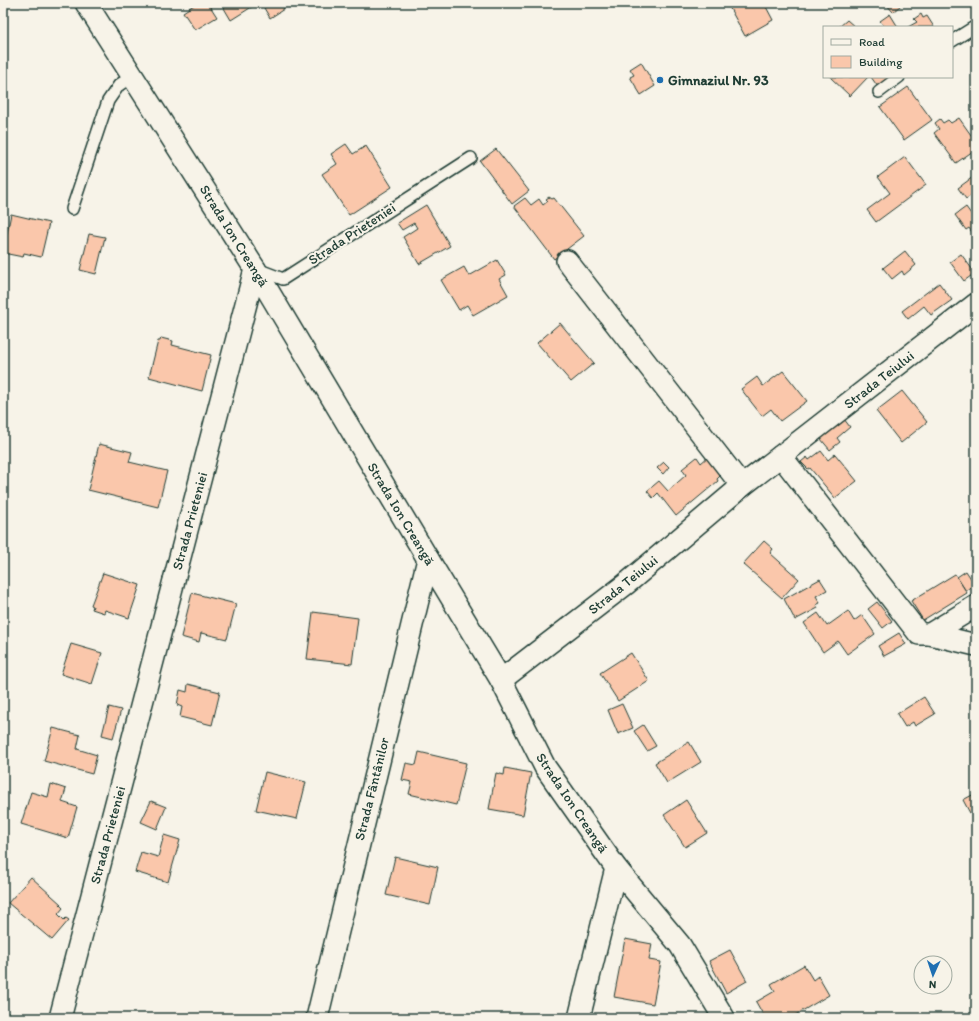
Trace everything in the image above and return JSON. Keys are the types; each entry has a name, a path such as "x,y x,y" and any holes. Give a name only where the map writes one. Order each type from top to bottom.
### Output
{"street":[{"name":"Strada Ion Creangă","path":"86,3 255,269 502,680 545,767 616,868 680,945 724,1018"},
{"path":"567,261 742,486"},
{"name":"Strada Prieteniei","path":"60,1018 255,269"},
{"name":"Strada Teiului","path":"502,680 626,584 742,486 976,304"},
{"path":"781,456 915,629 923,635 930,634 976,645"},
{"name":"Strada Fântânilor","path":"317,1018 428,559"},
{"path":"930,634 976,606"},
{"path":"579,1018 616,868"}],"lane":[{"path":"953,40 976,26"},
{"path":"72,209 108,101 119,85 132,76"},
{"path":"879,92 899,78"},
{"name":"Strada Prieteniei","path":"255,269 283,279 471,158"}],"building":[{"path":"197,3 208,3 217,17 195,30 183,12"},
{"path":"221,3 258,3 231,20"},
{"path":"272,3 280,3 284,9 270,18 264,8"},
{"path":"727,3 764,3 773,20 745,36"},
{"path":"899,3 901,5 893,12 886,4"},
{"path":"890,14 897,26 884,26 880,21"},
{"path":"921,14 923,18 927,16 933,26 910,26 917,22 914,19"},
{"path":"847,20 854,26 840,26"},
{"path":"641,62 655,86 641,95 630,77 634,75 630,69"},
{"path":"831,78 867,78 850,96"},
{"path":"872,78 891,78 878,87"},
{"path":"908,87 932,120 904,140 880,107"},
{"path":"959,118 976,142 976,149 956,163 934,133 939,129 935,123 940,119 943,123 948,120 951,123"},
{"path":"346,144 353,154 366,146 392,187 349,215 322,174 337,164 331,154"},
{"path":"496,149 529,191 512,204 480,161"},
{"path":"905,157 926,185 876,222 867,210 890,193 878,177"},
{"path":"973,177 976,182 976,192 966,199 958,188"},
{"path":"549,197 552,199 554,198 584,236 554,259 514,206 525,198 531,205 539,199 543,205 548,201 546,199"},
{"path":"426,205 450,246 419,264 403,237 417,228 414,223 402,230 397,223"},
{"path":"966,207 976,221 976,238 969,228 966,230 955,215"},
{"path":"11,214 49,223 41,257 24,253 23,257 3,253"},
{"path":"89,234 105,237 96,274 80,270"},
{"path":"905,251 916,265 904,275 902,271 892,279 883,268"},
{"path":"961,254 975,273 964,281 950,262"},
{"path":"497,260 506,275 499,279 508,295 473,315 467,305 459,310 441,280 464,267 469,276"},
{"path":"939,283 952,300 931,315 924,306 908,319 902,311"},
{"path":"560,323 594,363 571,382 537,343"},
{"path":"161,338 173,341 172,345 211,355 202,391 149,377 158,341 160,341"},
{"path":"783,371 807,401 780,421 771,409 762,416 741,389 757,377 763,386"},
{"path":"902,391 927,422 901,443 876,411"},
{"path":"844,419 850,427 837,438 840,442 830,450 820,438"},
{"path":"99,444 132,452 129,462 167,471 158,507 88,490"},
{"path":"821,451 828,460 835,454 857,481 835,498 810,468 808,469 801,462 807,457 809,460"},
{"path":"709,456 723,473 717,479 718,481 676,516 658,493 653,498 647,491 659,481 668,491 686,475 682,469 697,457 701,463"},
{"path":"664,462 669,467 663,474 657,468"},
{"path":"764,541 773,549 770,553 799,579 782,598 743,564"},
{"path":"966,571 972,580 976,578 975,592 972,587 966,591 957,577"},
{"path":"103,573 140,585 129,618 105,610 104,613 92,609 93,606 91,605"},
{"path":"955,574 967,593 923,620 911,601"},
{"path":"820,579 827,590 816,596 820,603 816,605 818,608 795,620 784,599"},
{"path":"192,593 236,604 227,639 201,633 199,642 181,637"},
{"path":"877,602 892,621 883,628 868,609"},
{"path":"848,611 854,621 862,615 875,634 847,654 838,641 823,652 804,623 818,613 827,626"},
{"path":"313,612 358,618 352,664 307,659"},
{"path":"899,633 906,644 884,656 878,646"},
{"path":"71,644 102,653 92,684 61,674"},
{"path":"631,653 649,681 618,701 600,673"},
{"path":"188,684 220,692 212,725 180,717 182,707 177,705 180,690 187,692"},
{"path":"924,697 935,714 915,726 913,722 905,727 897,714"},
{"path":"622,704 633,728 618,734 608,710"},
{"path":"109,707 121,710 113,738 102,735"},
{"path":"643,725 656,746 647,751 634,731"},
{"path":"53,728 80,735 77,749 97,755 92,774 44,761"},
{"path":"689,742 701,762 667,783 655,763"},
{"path":"419,752 466,763 456,805 409,794 412,782 402,780 406,763 416,765"},
{"path":"505,768 531,773 523,815 489,809 496,773 504,775"},
{"path":"265,772 306,782 297,819 256,810"},
{"path":"51,784 66,789 62,802 77,807 68,838 21,824 31,792 48,797"},
{"path":"976,793 976,812 971,815 963,800"},
{"path":"686,800 707,833 685,847 664,815"},
{"path":"151,801 166,807 157,829 141,822"},
{"path":"164,835 180,840 168,882 135,872 141,852 158,857"},
{"path":"395,857 438,867 430,905 386,895"},
{"path":"31,877 61,904 60,905 63,908 58,914 64,920 66,918 69,920 52,940 8,903"},
{"path":"625,939 652,944 649,960 661,962 653,1004 614,997"},
{"path":"730,950 747,981 726,993 709,961"},
{"path":"804,965 813,980 818,976 829,995 792,1017 793,1018 765,1018 756,1002 775,991 771,984"}],"place":[{"name":"Gimnaziul Nr. 93","path":"660,80"}]}
